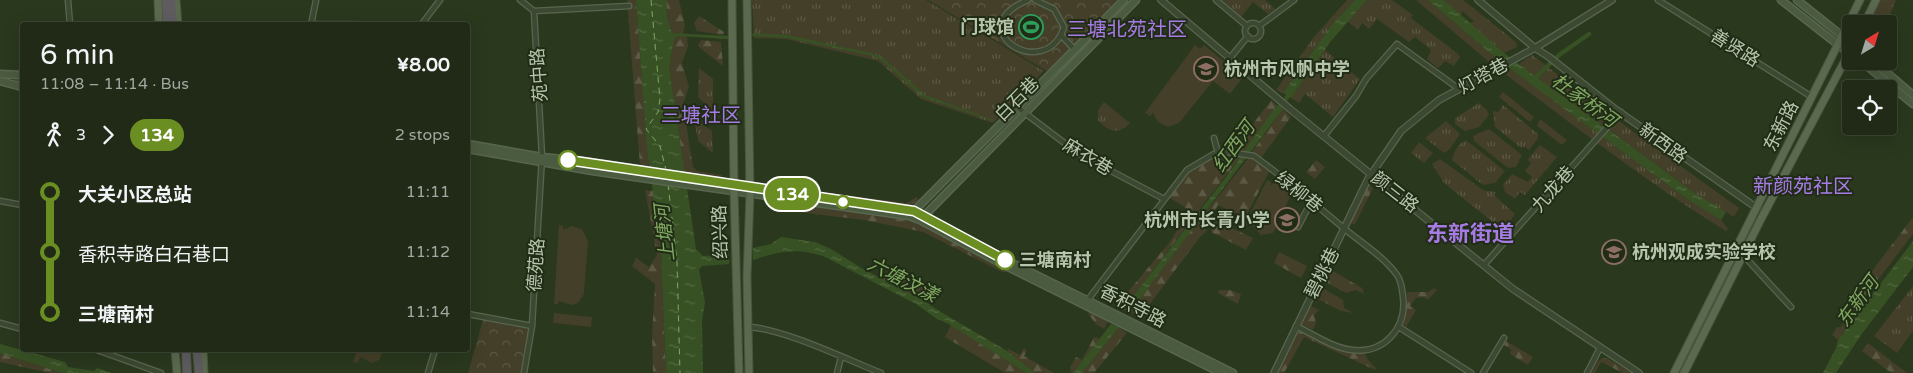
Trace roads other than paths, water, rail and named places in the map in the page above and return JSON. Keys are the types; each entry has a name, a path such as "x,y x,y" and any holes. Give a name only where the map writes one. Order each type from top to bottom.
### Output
{"highway":[{"path":"166,0 167,22"},
{"path":"173,0 173,22"},
{"path":"181,352 182,373"},
{"path":"186,352 187,373"},
{"path":"196,352 197,373"}],"main road":[{"path":"158,0 159,22"},
{"path":"173,0 177,22"},
{"name":"绍兴路","path":"732,0 734,188 739,373"},
{"name":"绍兴路","path":"747,0 750,191 747,277 749,373"},
{"name":"白石巷","path":"911,214 1124,0"},
{"name":"白石巷","path":"922,218 1136,0"},
{"path":"1781,0 1842,47"},
{"path":"1797,0 1842,36"},
{"name":"东新路","path":"1852,15 1860,0"},
{"path":"1868,15 1876,0"},
{"name":"东新路","path":"1674,373 1842,36"},
{"name":"东新路","path":"1684,373 1743,255 1842,67"},
{"path":"1872,70 1913,103"},
{"path":"1884,70 1913,95"},
{"path":"0,72 20,75"},
{"path":"0,82 20,87"},
{"path":"470,144 622,175 699,183"},
{"path":"470,150 624,168 699,183"},
{"name":"香积寺路","path":"699,183 911,214 922,218 1004,265 1087,302 1233,373"},
{"name":"香积寺路","path":"1087,302 1221,373"},
{"path":"175,352 177,373"},
{"path":"203,352 204,373"}],"street":[{"path":"68,0 70,22"},
{"path":"312,22 316,0"},
{"path":"423,22 440,0"},
{"path":"520,0 534,11 629,6"},
{"path":"1028,0 1012,7 1002,17 1000,26 1004,37 1022,51 1030,53 1050,48 1061,35 1064,27 1054,9 1035,0"},
{"name":"颜三路","path":"1161,0 1286,105 1513,289 1639,373"},
{"path":"1216,0 1247,26 1248,36 1230,58"},
{"path":"1259,26 1294,0"},
{"name":"新西路","path":"1478,0 1534,48 1756,208"},
{"name":"灯塔巷","path":"1372,174 1401,131 1440,100 1534,48 1612,0"},
{"name":"善贤路","path":"1658,0 1812,97"},
{"name":"苑中路","path":"534,11 542,159"},
{"path":"1247,26 1252,24 1259,26"},
{"path":"1248,36 1252,39 1258,37 1261,30 1259,26"},
{"path":"1061,35 1074,49"},
{"path":"1324,136 1356,96 1366,79 1397,44 1459,89"},
{"name":"麻衣巷","path":"1017,107 1079,154 1164,200"},
{"name":"九龙巷","path":"1484,265 1621,112"},
{"path":"1214,138 1218,153"},
{"name":"绿柳巷","path":"1087,302 1187,170 1204,158 1218,153 1240,154 1252,155 1344,229 1399,277 1405,307 1399,327"},
{"name":"德苑路","path":"524,373 532,326 542,159"},
{"name":"碧桃巷","path":"1274,373 1372,174"},
{"path":"0,201 20,205"},
{"path":"1298,227 1311,202"},
{"path":"1743,255 1791,307"},
{"path":"470,314 532,326"},
{"path":"0,323 20,328"},
{"path":"1296,326 1343,348 1353,350 1373,349 1390,338 1399,327 1471,373"},
{"path":"748,327 758,327 782,335 881,373"},
{"path":"1483,373 1504,338"},
{"path":"1587,373 1600,348"},
{"path":"103,352 161,373"},
{"path":"428,373 434,352"},
{"path":"836,373 841,357"}],"water":[{"name":"上塘河","path":"636,0 666,0 667,17 672,33 728,36 728,39 678,36 674,39 669,67 696,249 703,256 729,254 729,264 702,266 699,270 705,302 702,321 703,373 666,373 661,250 647,149"},
{"path":"1355,0 1367,0 1331,41 1291,98 1283,93 1331,26"},
{"path":"1428,0 1444,0 1504,53 1696,194 1726,212 1721,220 1687,199 1497,59"},
{"path":"753,33 788,35 875,54 882,57 925,95 994,120 923,97 880,59 873,56 787,38 752,36"},
{"path":"1277,105 1283,109 1130,312 1123,309 1229,173"},
{"path":"781,237 815,242 831,249 863,269 923,300 1007,351 1035,373 1027,373 947,323 937,319 916,304 825,257 806,252 789,251 753,260 753,248 771,244"},
{"path":"1913,241 1913,267 1861,335 1836,373 1823,373 1838,340"},
{"path":"1111,324 1119,327 1082,373 1073,373"},
{"path":"0,344 20,350 20,352 29,352 65,362 68,367 94,371 97,368 112,373 63,373 0,353"}],"waterway":[{"path":"1533,80 1559,55 1589,34"},
{"name":"红西河","path":"1276,112 1291,92"}],"tunnel":[{"path":"4,80 20,83"}],"place":[{"name":"门球馆","path":"1031,27"},
{"name":"杭州市风帆中学","path":"1206,69"},
{"name":"杭州市长青小学","path":"1287,220"},
{"name":"杭州观成实验学校","path":"1614,252"},
{"name":"三塘南村","path":"1005,260"}],"district":[{"name":"三塘北苑社区","path":"1127,29"},
{"name":"三塘社区","path":"701,115"},
{"name":"新颜苑社区","path":"1803,186"},
{"name":"东新街道","path":"1470,233"}],"water label":[{"name":"杜家桥河","path":"1585,100"},
{"name":"六塘汶漾","path":"903,279"},
{"name":"东新河","path":"1857,301"}]}
